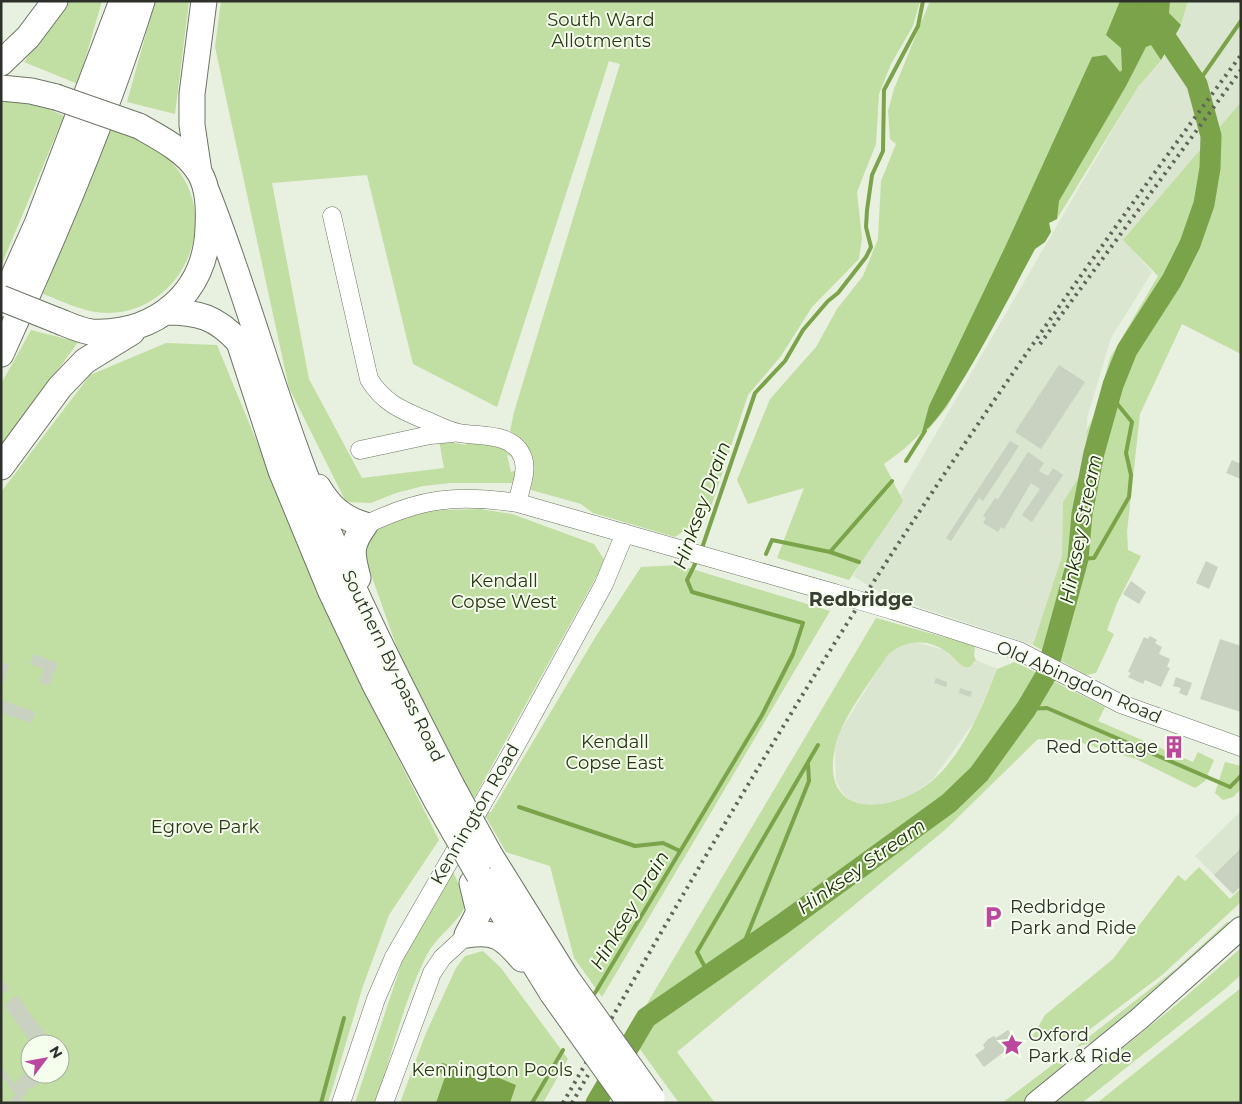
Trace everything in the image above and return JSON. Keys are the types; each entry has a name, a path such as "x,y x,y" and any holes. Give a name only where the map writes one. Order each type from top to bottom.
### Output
{"highway":[{"path":"1,63 28,37 54,1"},
{"path":"1,304 48,196 122,1"},
{"path":"1,354 62,218 95,135 142,1"},
{"path":"1,467 60,387 85,360 155,318 191,287 200,270 208,243 203,182 192,125 192,94 204,1"},
{"path":"1,88 31,91 56,97 139,126 173,146 203,182"},
{"name":"Southern By-pass Road","path":"203,182 226,240 295,448 329,535 480,871"},
{"name":"Southern By-pass Road","path":"1,298 90,332 120,330 155,318 188,312 207,316 227,329 239,342 244,354 249,377 282,471 331,592 375,685 444,793 454,832 559,985 646,1101"},
{"path":"112,343 167,326 194,326 207,330 225,341 234,350 249,377"},
{"path":"295,448 328,504 348,520 364,525 356,537 352,550 366,617"},
{"path":"467,935 479,912 480,871"},
{"path":"467,935 483,932 495,935 559,985"}],"main road":[{"path":"1036,1103 1139,1019 1241,928"}],"street":[{"path":"332,216 369,379 378,393 396,408 458,433"},
{"path":"360,450 430,435 458,433 496,436 514,446 523,457 525,470 518,503"},
{"name":"Old Abingdon Road","path":"364,525 390,513 430,501 478,497 518,503 834,593 972,635 1028,655 1121,704 1241,747"},
{"name":"Kennington Road","path":"341,1103 376,999 394,957 515,747 600,593 625,533"},
{"path":"384,1103 432,973 442,958 467,935"}],"shaded area":[{"path":"1120,1 1170,1 1169,13 1181,25 1161,60 1151,45 1146,47 1126,86 1059,201 1057,219 1049,223 1051,232 1045,242 1035,249 964,379 933,423 922,432 929,406 1006,245 1092,57 1106,55 1120,72 1122,70 1121,48 1106,35"},
{"path":"1188,1 1241,1 1241,102 1124,240 1152,272 1111,338 1087,418 1086,466 1063,502 1062,556 1033,645 884,595 853,576 1133,95 1181,26"},
{"path":"911,641 945,650 960,665 974,664 976,660 997,669 975,721 933,779 912,795 880,806 866,806 849,799 841,791 836,780 835,748 840,731 887,656 897,647"},
{"path":"1241,811 1241,886 1233,894 1195,856"},
{"path":"443,1063 480,1078 499,1078 516,1085 510,1103 436,1103 445,1077 438,1070 437,1066"}],"green space":[{"path":"67,1 102,1 78,84 24,62"},
{"path":"155,1 189,1 175,114 127,102"},
{"name":"South Ward Allotments","path":"221,1 920,1 913,26 891,64 879,94 876,144 857,192 862,238 859,259 812,307 781,356 748,395 709,513 675,537 593,513 581,504 531,490 531,473 528,458 521,444 510,431 514,412 620,64 609,61 497,407 413,364 367,175 272,183 309,379 362,478 444,468 439,440 466,445 468,436 500,443 514,456 507,455 511,472 518,470 513,483 451,483 423,486 396,493 371,503 346,502 289,388 215,47"},
{"path":"930,1 1188,1 1181,25 1161,60 1138,87 1057,219 1049,223 1051,232 1045,242 1035,249 947,407 928,430 922,432 884,464 903,501 849,580 777,558 804,488 748,504 737,480 770,399 816,347 837,309 863,276 878,239 881,181 896,144 890,139 888,111 894,89"},
{"path":"1,100 44,107 64,116 1,266"},
{"path":"1241,102 1241,354 1182,324 1140,414 1127,532 1128,550 1141,556 1117,603 1107,630 1114,634 1096,673 1086,675 1033,645 1062,556 1063,502 1084,469 1087,430 1094,416 1110,358 1158,276 1123,240"},
{"path":"109,129 152,147 168,158 174,165 188,187 195,212 194,236 187,260 174,280 156,297 134,309 99,313 67,304 43,294"},
{"path":"31,330 78,342 1,449 1,384"},
{"name":"Egrove Park","path":"166,343 217,345 336,634 439,840 389,915 363,986 328,1103 1,1103 1,492 90,375"},
{"name":"Kendall Copse West","path":"480,509 512,514 594,544 605,561 474,798 452,762 407,676 362,549 371,530 415,511"},
{"name":"Kendall Copse East","path":"679,565 830,611 602,997 574,958 550,866 506,852 483,812 491,812 596,636 641,567"},
{"path":"876,618 975,646 974,656 976,660 970,667 965,667 939,647 916,642 901,646 887,656 843,725 835,748 833,772 838,789 849,799 863,804 881,804 899,800 933,780 944,769 963,743 979,713 997,669 1015,662 1105,707 1098,721 1193,762 1198,752 1214,760 1205,781 1195,788 1136,759 1072,740 1038,739 946,829 677,1052 715,1103 679,1103 629,1034"},
{"path":"1225,762 1241,766 1241,789 1233,797 1223,800 1215,793"},
{"path":"1199,867 1230,899 1241,888 1241,902 1162,975 1073,1042 1072,1039 1062,1040 1046,1036 1026,1040 1034,1034 1045,1015 1113,959 1178,875 1185,881"},
{"path":"452,870 467,901 464,909 433,946 420,970 405,1007 376,1103 355,1103 402,962"},
{"path":"1227,922 1232,923 1105,1034 1090,1043 1076,1047 1177,968"},
{"path":"1241,948 1241,975 1225,989 1082,1103 1055,1103 1176,1005"},
{"name":"Kennington Pools","path":"483,951 501,968 568,1059 543,1103 400,1103 426,1033 456,968 465,956"},
{"path":"1241,988 1241,1103 1097,1103"},
{"path":"1060,1062 1066,1069 1022,1103 1002,1103 1055,1063"}],"building":[{"path":"1059,365 1085,382 1041,449 1015,432"},
{"path":"1010,441 1019,446 983,501 979,498 951,541 946,538"},
{"path":"1028,452 1044,463 1039,471 1048,476 1053,468 1063,475 1032,522 1022,515 1040,489 1031,483 1004,529 1001,527 998,532 983,523 986,518 983,516 995,498 998,499"},
{"path":"1232,460 1241,464 1241,479 1226,473"},
{"path":"1206,561 1218,567 1209,589 1196,583"},
{"path":"1131,581 1146,592 1139,604 1123,594"},
{"path":"1150,636 1157,640 1155,643 1162,647 1159,654 1170,659 1167,667 1170,668 1161,687 1145,680 1143,684 1128,677 1131,673 1128,672 1144,637 1148,639"},
{"path":"1220,639 1241,646 1241,712 1200,699"},
{"path":"34,654 58,663 49,686 39,682 44,669 30,664"},
{"path":"1,662 9,664 2,688 1,688"},
{"path":"1176,677 1192,683 1187,696 1179,693 1181,688 1173,686"},
{"path":"936,678 947,682 946,687 934,683"},
{"path":"960,688 972,692 970,697 959,693"},
{"path":"1,700 35,712 32,723 1,713"},
{"name":"Red Cottage","path":"1173,740 1180,743 1175,754 1168,751"},
{"path":"1241,848 1241,886 1233,894 1214,875"},
{"path":"1,977 9,989 1,994"},
{"path":"17,995 45,1034 25,1034 4,1005"},
{"path":"1008,1030 1017,1042 984,1067 975,1055 985,1048 983,1045 988,1039 994,1036 996,1038"},
{"path":"1,1066 14,1084 20,1078 20,1084 37,1084 32,1088 28,1088 28,1092 20,1099 24,1099 24,1103 10,1103 10,1098 16,1096 1,1073"}],"waterway":[{"name":"Hinksey Drain","path":"701,551 755,393 785,361 803,330 828,301 838,293 866,257 871,247 866,227 867,210 872,175 883,151 884,90 918,26 923,1"},
{"name":"Hinksey Stream","path":"596,1103 646,1018 781,925 949,803 979,774 1026,709 1046,675 1078,559 1082,514 1094,453 1113,385 1127,350 1172,280 1190,244 1204,204 1210,168 1211,136 1197,84 1162,32 1148,1"},
{"path":"1197,84 1241,21"},
{"path":"1078,559 1094,558 1129,497 1131,475 1126,453 1132,422 1110,395"},
{"path":"906,461 925,431"},
{"path":"766,554 772,540 830,552 892,481"},
{"path":"830,552 859,562"},
{"name":"Hinksey Drain","path":"595,993 762,715 793,654 803,623 692,592 687,580 697,560"},
{"path":"1026,709 1047,708 1230,787 1241,776"},
{"path":"709,975 697,952 818,745"},
{"path":"740,953 809,781 808,764"},
{"path":"519,807 635,846 663,843 680,851"},
{"path":"321,1103 344,1018"},
{"name":"Hinksey Drain","path":"532,1103 563,1050"}],"railway":[{"path":"563,1103 756,771 878,575 1055,312 1241,55"},
{"path":"1040,344 1241,70"},
{"path":"572,1103 588,1075"}],"place":[{"name":"Red Cottage","path":"1174,747"},
{"name":"Redbridge Park and Ride","path":"993,917"},
{"name":"Oxford Park & Ride","path":"1012,1045"}],"district":[{"name":"Redbridge","path":"861,599"}]}
